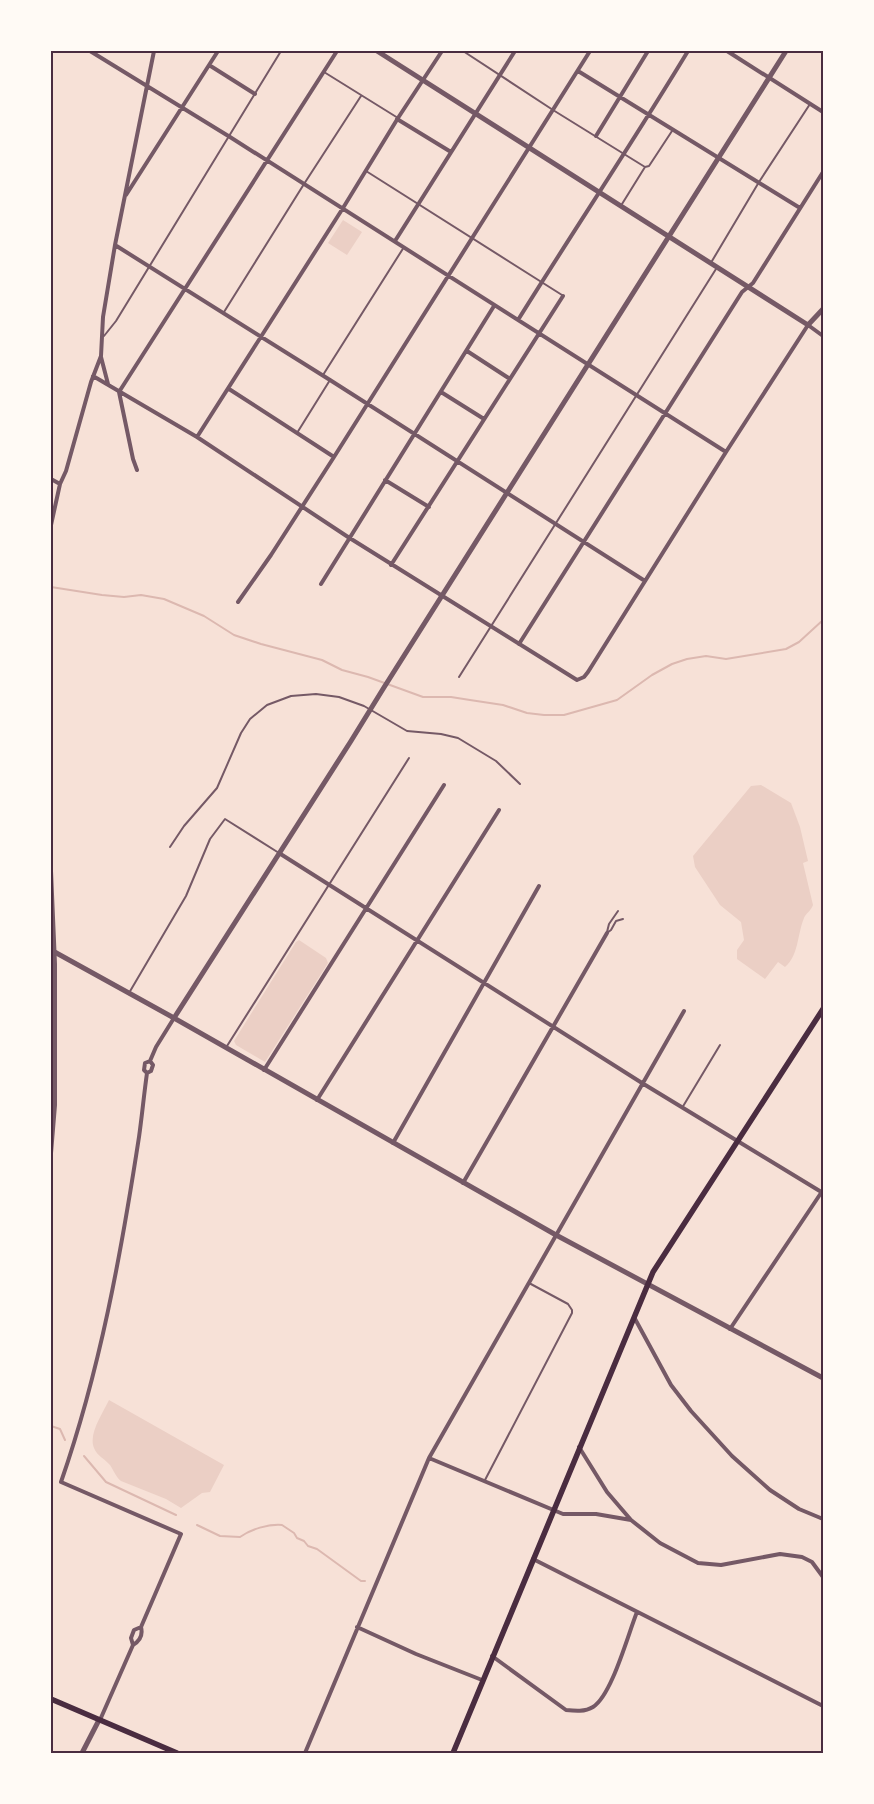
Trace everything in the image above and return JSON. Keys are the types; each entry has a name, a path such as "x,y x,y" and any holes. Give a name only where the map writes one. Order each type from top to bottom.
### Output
{"main road":[{"path":"453,1753 653,1272 823,1009"},
{"path":"51,1698 177,1753"}],"street":[{"path":"90,51 343,208 494,306 726,452"},
{"path":"108,384 101,356 101,340 115,245 154,51"},
{"path":"125,197 218,51"},
{"path":"137,470 119,392 337,51"},
{"path":"377,51 823,336"},
{"path":"197,437 442,51"},
{"path":"394,241 515,51"},
{"path":"238,602 271,555 334,457 590,51"},
{"path":"596,136 648,51"},
{"path":"518,320 625,154 688,51"},
{"path":"727,51 823,112"},
{"path":"82,1753 133,1645 138,1642 142,1633 141,1627 181,1534 61,1482 86,1404 102,1340 133,1176 147,1073 153,1065 150,1061 156,1047 174,1018 786,51"},
{"path":"209,65 255,94"},
{"path":"578,72 672,131 676,130 800,208"},
{"path":"398,118 451,152"},
{"path":"519,644 742,292 753,283 823,172"},
{"path":"115,245 323,375 645,581"},
{"path":"391,565 563,296"},
{"path":"321,584 348,537 386,480 494,306"},
{"path":"93,376 197,437 391,565 572,678 580,680 588,672 808,325 823,309"},
{"path":"466,351 510,379"},
{"path":"51,524 60,484 66,471 93,376 101,356"},
{"path":"229,389 334,457"},
{"path":"441,392 484,419"},
{"path":"51,479 60,484"},
{"path":"386,480 429,507"},
{"path":"264,1070 444,785"},
{"path":"317,1100 499,810"},
{"path":"279,853 736,1142 822,1193 730,1329"},
{"path":"51,871 54,1113 51,1152"},
{"path":"393,1143 539,886"},
{"path":"463,1183 606,934"},
{"path":"53,951 556,1235 823,1378"},
{"path":"305,1753 429,1458 684,1011"},
{"path":"634,1317 671,1385 692,1412 732,1456 770,1490 798,1510 823,1519"},
{"path":"579,1447 607,1492 631,1520 660,1542 698,1563 721,1565 780,1554 802,1557 812,1562 823,1577"},
{"path":"429,1458 563,1514 596,1514 631,1520"},
{"path":"533,1559 823,1706"},
{"path":"492,1656 566,1710 581,1711 593,1707 609,1686 636,1612"},
{"path":"133,1645 131,1638 134,1630 141,1627"},
{"path":"357,1627 416,1654 482,1680"}],"lane":[{"path":"101,340 116,321 282,51"},
{"path":"464,51 553,110 645,167"},
{"path":"324,72 398,118"},
{"path":"223,314 361,96"},
{"path":"710,263 759,182 810,104"},
{"path":"621,206 645,167 649,166 672,131"},
{"path":"366,171 563,296"},
{"path":"323,375 404,247"},
{"path":"459,677 717,267"},
{"path":"297,433 330,380"},
{"path":"170,847 184,826 217,788 241,733 250,719 267,705 291,696 316,694 345,699 370,710 407,731 452,736 496,761 520,784"},
{"path":"226,1048 409,758"},
{"path":"129,993 186,896 206,847 225,819 279,853"},
{"path":"606,934 609,924 618,911"},
{"path":"606,934 611,930 616,921 623,919"},
{"path":"682,1108 720,1045"},
{"path":"484,1481 572,1313 568,1304 529,1283"}],"shaded area":[{"path":"343,220 362,232 347,255 328,243"},
{"path":"761,785 791,803 800,827 808,861 803,863 813,905 804,918 790,962 785,967 778,962 765,979 737,959 737,950 744,940 741,922 720,905 695,867 693,856 751,786"},
{"path":"299,940 326,958 328,963 265,1062 236,1045 234,1041"},
{"path":"109,1400 224,1465 210,1492 202,1493 181,1508 166,1499 121,1481 110,1465 97,1453 93,1442 97,1424"}],"waterway":[{"path":"51,587 102,595 124,597 141,595 164,599 204,616 234,635 322,660 342,670 368,677 423,697 451,697 503,705 527,713 544,715 564,715 617,700 652,675 672,664 687,659 706,656 726,659 786,649 799,642 823,620"},
{"path":"51,1426 60,1429 65,1440"},
{"path":"84,1456 106,1482 176,1515"},
{"path":"197,1525 220,1536 240,1537 260,1528 282,1525 308,1546 317,1549 361,1581 365,1581"}]}
